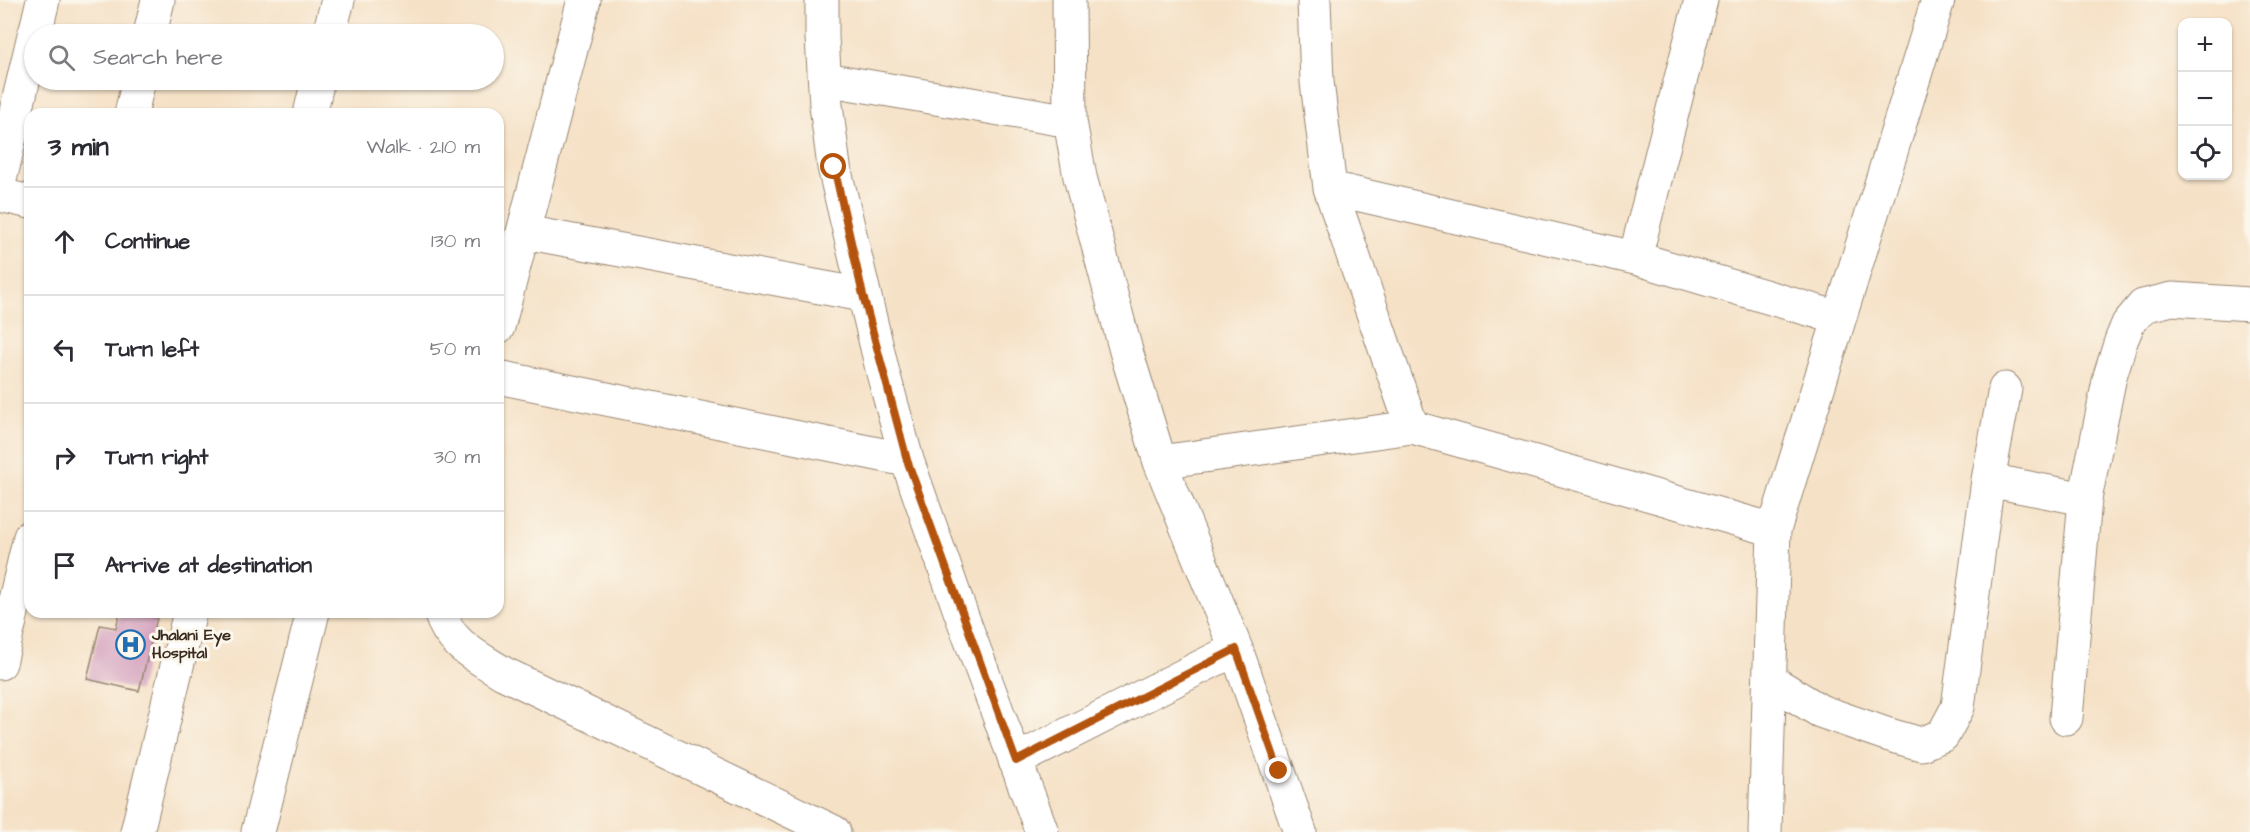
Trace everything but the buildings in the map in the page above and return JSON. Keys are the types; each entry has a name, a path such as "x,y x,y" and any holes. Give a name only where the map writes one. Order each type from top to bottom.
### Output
{"street":[{"path":"38,24 43,0"},
{"path":"152,24 158,0"},
{"path":"332,24 338,0"},
{"path":"504,305 584,0"},
{"path":"822,0 825,79 834,167 863,295 907,460 1042,832"},
{"path":"1069,0 1070,121 1080,177 1126,351 1160,462 1236,649 1300,832"},
{"path":"1314,0 1317,82 1330,188 1412,427"},
{"path":"1635,258 1701,0"},
{"path":"1765,832 1774,530 1938,0"},
{"path":"825,79 1070,121"},
{"path":"0,180 24,81"},
{"path":"132,108 137,90"},
{"path":"311,108 316,90"},
{"path":"1330,188 1635,258 1839,318"},
{"path":"0,195 24,201"},
{"path":"524,232 863,295"},
{"path":"2066,718 2085,499 2110,376 2128,324 2143,306 2172,299 2250,304"},
{"path":"504,379 907,460"},
{"path":"1771,681 1820,711 1886,734 1921,744 1943,735 1958,707 1988,480 2005,389"},
{"path":"1160,462 1412,427 1774,530"},
{"path":"1988,480 2085,499"},
{"path":"0,663 24,562"},
{"path":"137,832 189,618"},
{"path":"258,832 312,618"},
{"path":"442,618 445,628 462,647 503,673 834,832"},
{"path":"1016,761 1236,649"}],"place":[{"name":"Jhalani Eye Hospital","path":"131,644"}],"route":[{"path":"834,167 863,295 907,460 1016,761 1236,649 1279,771"}]}
